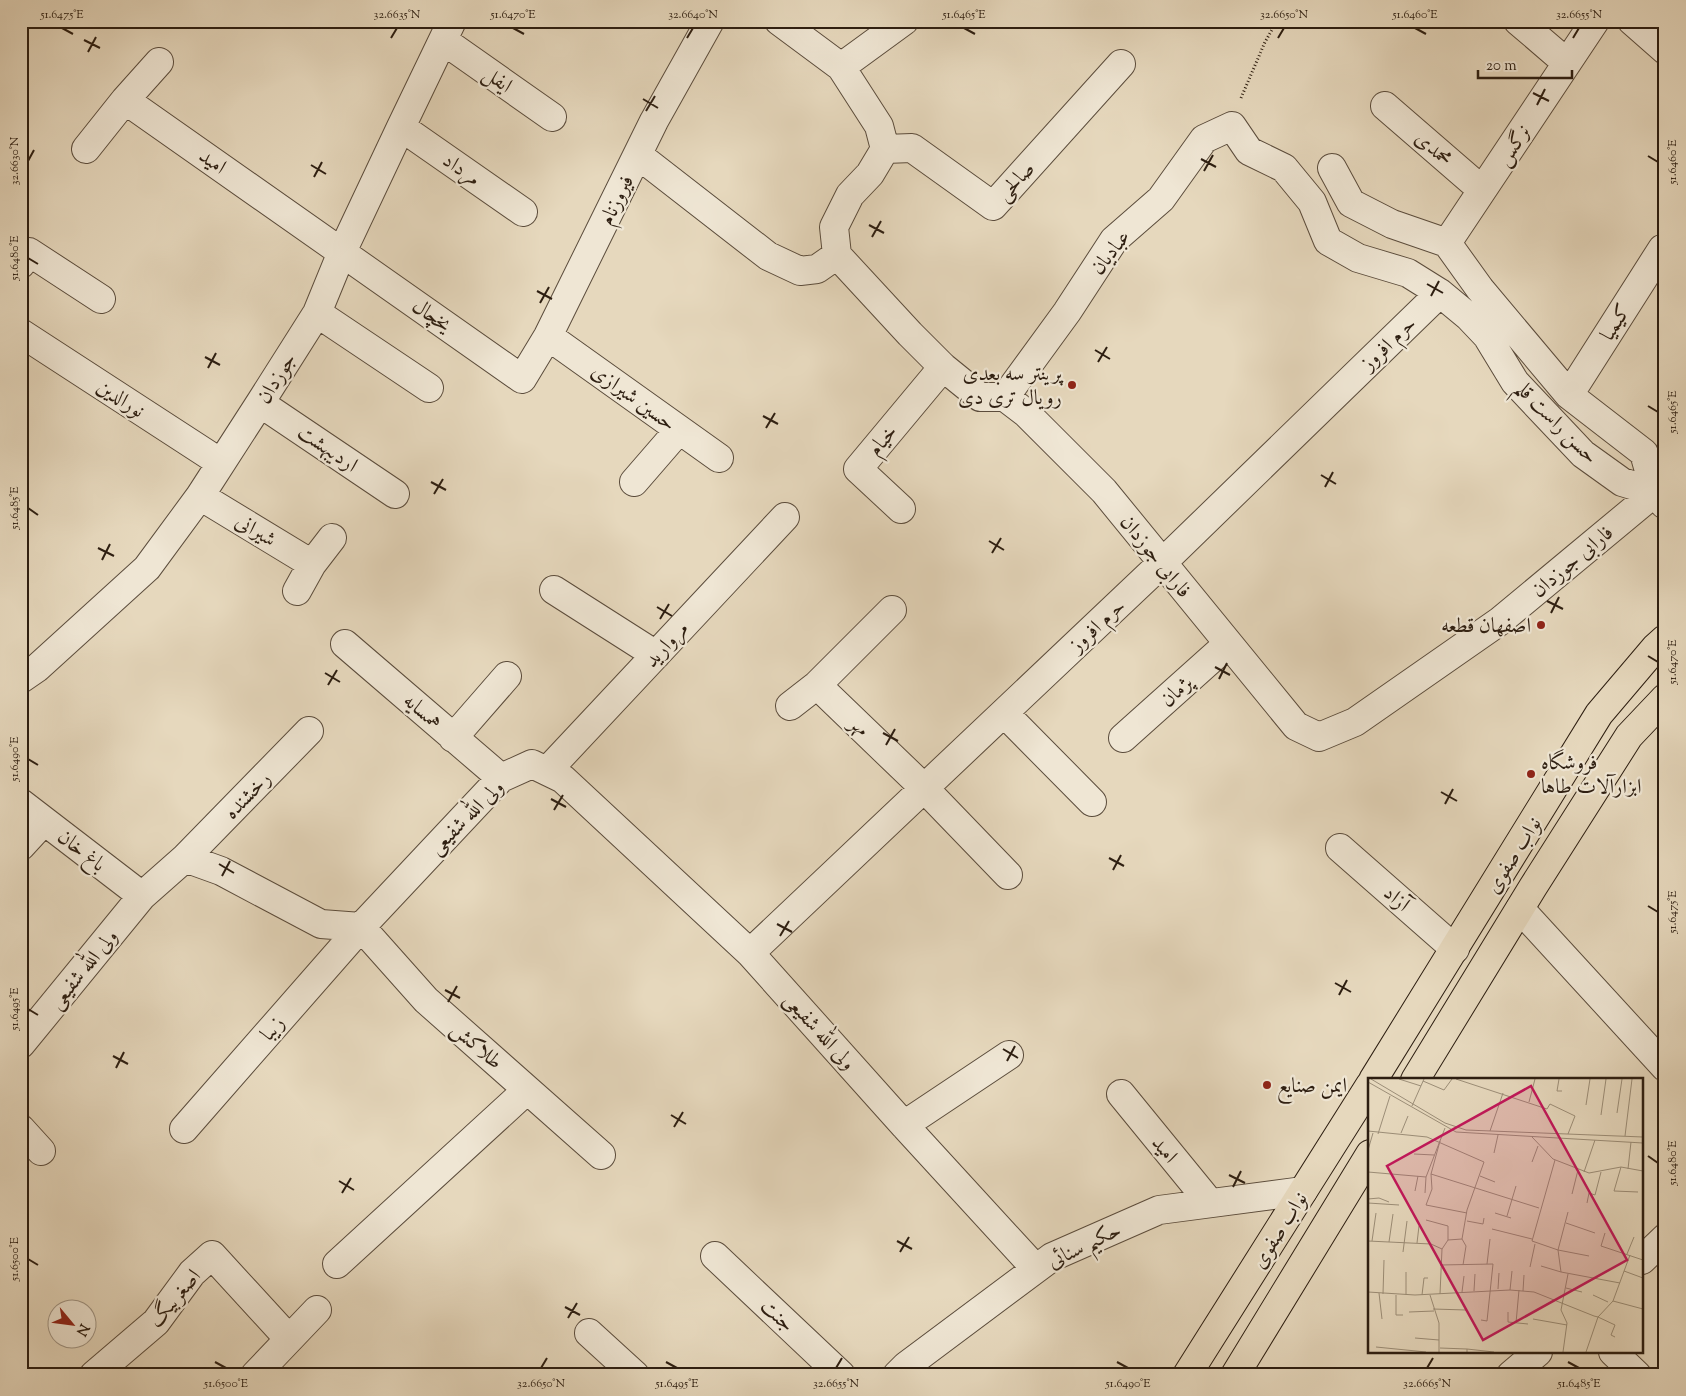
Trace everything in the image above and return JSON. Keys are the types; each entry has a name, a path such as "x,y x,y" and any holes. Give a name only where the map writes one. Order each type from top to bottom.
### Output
{"main road":[{"name":"نواب صفوی","path":"1374,1078 1599,714 1655,648 1665,640"},
{"name":"نواب صفوی","path":"1417,1078 1520,909 1630,736 1665,698"},
{"name":"نواب صفوی","path":"1187,1375 1368,1088"},
{"name":"نواب صفوی","path":"1235,1375 1368,1157"}],"street":[{"name":"فیروزنام","path":"522,379 548,336 654,121 710,21"},
{"path":"779,21 841,67 879,126 885,149 870,174 850,195 834,227 836,255 943,367 980,397 1005,397"},
{"path":"841,67 904,21"},
{"path":"1518,21 1567,63"},
{"name":"نرگس","path":"1447,243 1595,21"},
{"path":"1632,21 1665,50"},
{"name":"ایفل","path":"448,31 552,117"},
{"name":"جوزدان","path":"21,680 37,668 147,568 200,496 317,313 342,252 400,127 448,31"},
{"path":"86,149 125,100 159,62"},
{"name":"صالحی","path":"885,149 912,148 994,206 1121,64"},
{"name":"امید","path":"125,100 342,252"},
{"name":"محمدی","path":"1385,106 1482,190"},
{"name":"حسن راست قلم","path":"1232,126 1249,151 1284,168 1312,202 1328,241 1358,258 1408,273 1440,293 1469,317 1487,336 1515,382 1583,454 1622,482 1662,494"},
{"name":"عبادیان","path":"1005,397 1067,312 1114,240 1160,199 1204,139 1232,126"},
{"name":"مرداد","path":"400,127 523,212"},
{"path":"638,155 768,256 800,271 817,269 836,255"},
{"path":"1332,168 1351,204 1392,224 1447,243"},
{"name":"حسن راست قلم","path":"1447,243 1480,289 1569,395 1644,453 1662,494"},
{"name":"کیمیا","path":"1569,395 1662,250"},
{"name":"یخچال","path":"342,252 522,379"},
{"path":"24,254 101,299"},
{"name":"حرم افروز","path":"750,953 1162,563 1440,293"},
{"path":"317,313 429,388"},
{"name":"نورالدین","path":"21,333 221,463"},
{"name":"حسین شیرازی","path":"548,336 719,458"},
{"name":"خیام","path":"901,509 858,469 943,367"},
{"name":"فارابی جوزدان","path":"1005,397 1026,413 1104,491 1296,726 1320,736 1355,722 1500,621 1662,494"},
{"name":"اردیبهشت","path":"260,403 395,494"},
{"path":"634,482 679,430"},
{"name":"شیرانی","path":"200,496 312,564"},
{"name":"مروارید","path":"547,771 786,517"},
{"path":"297,591 312,564 332,538"},
{"path":"554,590 656,655"},
{"path":"790,706 818,685 892,610"},
{"name":"همسایه","path":"345,644 501,778"},
{"name":"پژمان","path":"1123,738 1228,644"},
{"path":"453,738 507,676"},
{"name":"مهر","path":"818,685 924,788 1008,875"},
{"path":"1004,713 1092,802"},
{"name":"رخشنده","path":"185,858 309,731"},
{"name":"ولی الله شفیعی","path":"361,927 501,778 532,764 563,779 750,953 1036,1269"},
{"name":"باغ خان","path":"21,803 142,896"},
{"path":"21,846 44,821"},
{"name":"آزاد","path":"1340,848 1455,949"},
{"path":"185,858 221,871 321,924 361,927"},
{"name":"ولی الله شفیعی","path":"21,1044 142,896 185,858"},
{"path":"1520,909 1665,1067"},
{"name":"طلاکش","path":"361,927 426,1000 601,1155"},
{"name":"زیبا","path":"184,1129 361,927"},
{"path":"904,1125 1009,1054"},
{"path":"337,1264 527,1090"},
{"name":"امید","path":"1120,1094 1210,1203"},
{"path":"21,1129 42,1151"},
{"name":"حکیم سنائی","path":"897,1375 906,1366 1052,1258 1159,1210 1303,1191"},
{"path":"1644,1258 1665,1238"},
{"name":"اصغربیگ","path":"94,1375 156,1322 192,1273 212,1255 289,1339"},
{"name":"جنت","path":"715,1256 841,1375"},
{"path":"255,1375 317,1310"},
{"path":"589,1333 635,1375"},
{"path":"1511,1375 1536,1354"},
{"path":"1614,1354 1637,1375"}],"path":[{"path":"1232,126 1243,92 1265,42 1277,21"}],"place":[{"name":"پرینتر سه بعدی رویال تری دی","path":"1072,385"},
{"name":"اصفهان قطعه","path":"1541,625"},
{"name":"فروشگاه ابزارآلات طاها","path":"1531,774"},
{"name":"ایمن صنایع","path":"1267,1085"}]}
